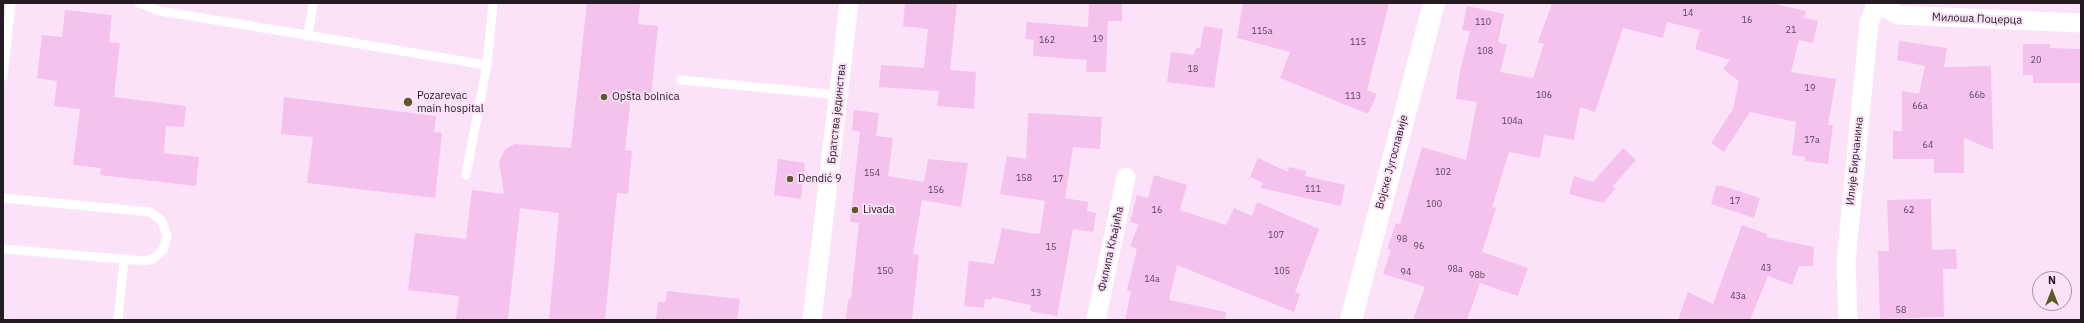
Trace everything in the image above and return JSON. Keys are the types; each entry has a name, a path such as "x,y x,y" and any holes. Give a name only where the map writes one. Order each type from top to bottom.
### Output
{"main road":[{"name":"Војске Југославије","path":"1351,320 1434,3"}],"street":[{"name":"Братства јединства","path":"812,320 849,3"},
{"name":"Милоша Поцерца","path":"1876,3 1898,15 2081,23"},
{"name":"Илије Бирчанина","path":"1846,318 1846,262 1869,24 1876,3"},
{"name":"Филипа Кљајића","path":"1096,320 1126,178"}],"lane":[{"path":"3,76 11,3"},
{"path":"139,3 160,11 487,65"},
{"path":"308,36 313,3"},
{"path":"466,175 487,65 493,3"},
{"path":"681,80 839,94"},
{"path":"3,198 150,212 156,216 166,228 167,236 163,250 153,259 146,262 3,249"},
{"path":"118,320 124,260"}],"building":[{"path":"587,3 640,3 638,24 658,26 651,98 631,96 625,150 632,151 628,194 617,193 605,320 549,320 559,213 520,208 508,320 456,320 459,296 408,290 415,233 466,239 472,190 504,194 499,162 505,149 515,144 571,148"},
{"path":"905,3 957,3 950,70 976,72 974,109 937,106 939,91 879,87 881,65 924,68 928,29 903,26"},
{"path":"1089,3 1122,4 1122,21 1108,21 1106,72 1086,72 1087,60 1033,56 1034,40 1025,39 1027,22 1088,27"},
{"path":"1243,3 1389,3 1367,90 1377,94 1368,114 1280,78 1290,52 1237,38"},
{"path":"1552,3 1771,3 1806,11 1804,18 1818,21 1813,43 1799,40 1791,72 1836,79 1828,125 1833,125 1828,164 1805,161 1805,157 1792,155 1796,122 1750,112 1724,152 1711,143 1733,109 1739,81 1723,69 1730,60 1695,49 1700,30 1667,22 1663,38 1623,28 1595,112 1580,107 1574,140 1544,135 1540,158 1509,152 1492,207 1496,208 1482,252 1528,268 1518,296 1480,283 1467,320 1413,320 1425,287 1383,274 1391,250 1387,249 1396,223 1400,224 1422,147 1466,160 1477,102 1456,99 1460,71 1470,31 1462,30 1467,6 1504,14 1498,42 1507,45 1500,72 1533,78 1544,44 1538,42"},
{"path":"65,10 112,15 109,42 120,43 114,97 186,106 184,127 166,126 164,153 199,157 196,186 100,175 101,168 73,165 80,109 54,106 57,81 37,78 42,35 62,37"},
{"path":"1204,26 1223,29 1214,88 1167,82 1171,52 1194,55 1196,48 1200,48"},
{"path":"1899,41 1947,48 1944,67 1991,66 1993,150 1964,138 1964,173 1934,173 1934,159 1893,159 1893,131 1902,131 1902,91 1919,94 1925,66 1897,60"},
{"path":"2023,44 2050,44 2050,48 2081,49 2081,83 2033,83 2033,75 2023,75"},
{"path":"284,97 436,116 434,132 442,133 435,198 307,183 313,137 281,134"},
{"path":"854,110 879,113 876,136 893,138 888,176 924,182 928,159 968,163 961,207 922,200 913,254 919,255 912,320 846,319 848,299 851,299 859,223 850,222 860,132 852,130"},
{"path":"1028,113 1102,117 1100,149 1073,147 1065,198 1088,202 1087,211 1096,213 1093,232 1073,229 1057,316 1030,311 1031,305 992,297 992,300 985,299 984,308 964,306 969,261 994,264 1002,228 1040,234 1045,201 1000,194 1007,156 1026,159"},
{"path":"1623,148 1636,160 1612,187 1616,188 1603,203 1569,194 1574,176 1593,182"},
{"path":"1258,158 1288,172 1289,167 1306,171 1305,176 1345,185 1341,206 1261,188 1263,183 1250,177"},
{"name":"Dendić 9","path":"778,159 805,163 801,199 774,195"},
{"path":"1154,175 1187,185 1180,210 1226,225 1234,208 1252,216 1257,202 1319,229 1295,292 1300,294 1294,312 1177,265 1169,300 1226,312 1225,320 1125,320 1131,291 1127,290 1137,249 1130,246 1139,224 1130,222 1137,195 1148,198"},
{"path":"1716,186 1723,186 1760,198 1754,218 1711,204"},
{"path":"1931,199 1932,250 1956,249 1957,269 1943,269 1944,317 1880,319 1878,251 1889,251 1887,200"},
{"path":"1742,225 1767,234 1766,237 1814,247 1813,266 1799,266 1792,285 1768,276 1750,320 1678,320 1688,292 1713,304"},
{"path":"667,291 740,299 737,320 656,320 658,302 666,302"}],"place":[{"name":"Opšta bolnica","path":"604,97"},
{"name":"Pozarevac main hospital","path":"408,102"},
{"name":"Dendić 9","path":"790,179"},
{"name":"Livada","path":"855,210"}]}
